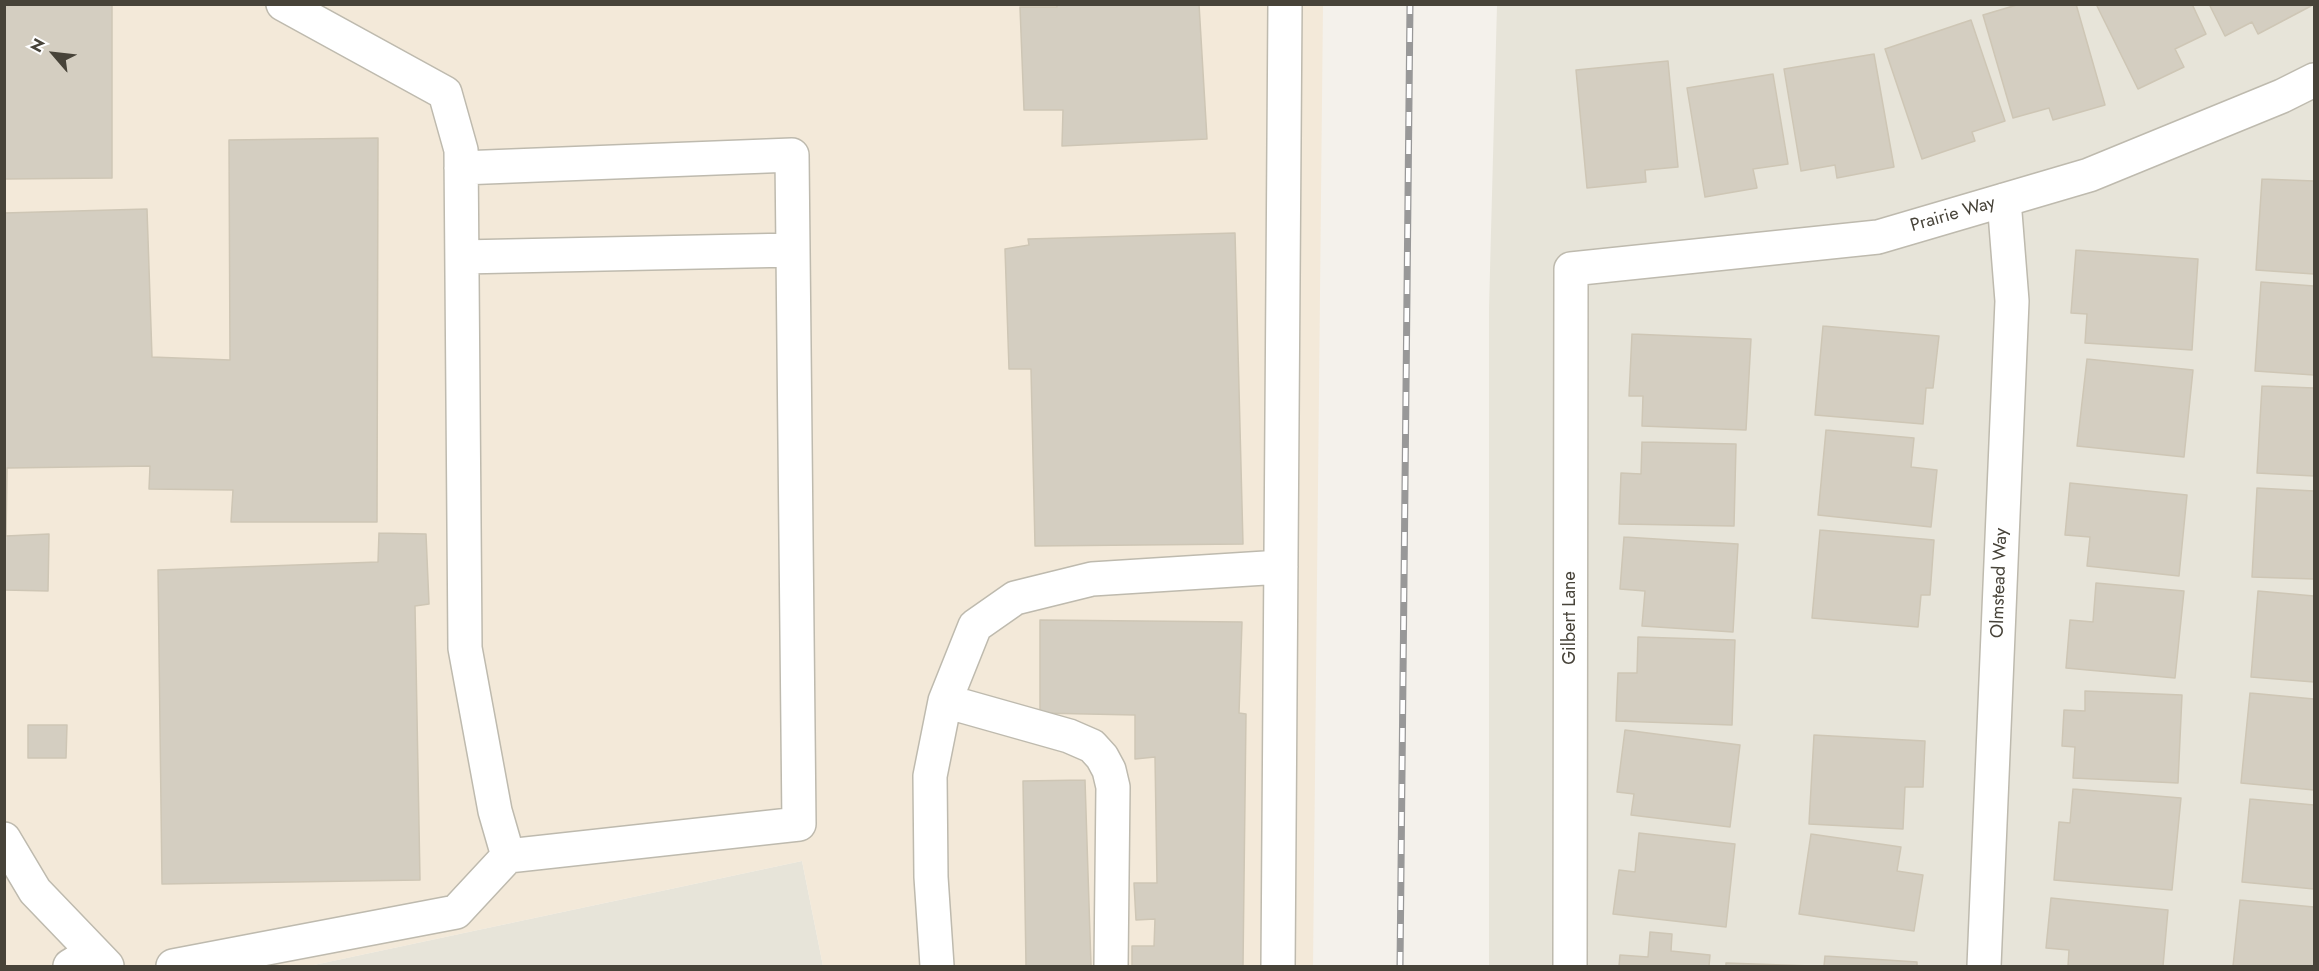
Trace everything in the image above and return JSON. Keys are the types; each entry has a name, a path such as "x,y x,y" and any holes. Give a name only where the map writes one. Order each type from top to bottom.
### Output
{"street":[{"path":"283,4 445,93 461,150 465,648 495,811 508,856"},
{"path":"1278,966 1285,4"},
{"name":"Prairie Way","path":"1571,270 1878,237 2089,175 2282,96 2314,80"},
{"path":"173,966 456,912 508,856 799,824 792,155 461,168"},
{"name":"Olmstead Way","path":"1984,966 2012,300 2004,200"},
{"path":"462,256 793,250"},
{"name":"Gilbert Lane","path":"1570,966 1571,270"},
{"path":"938,966 932,877 930,776 945,701 975,626 1015,598 1092,579 1281,567"},
{"path":"945,701 1024,725 1069,735 1092,746 1102,757 1109,770 1113,787 1110,966"},
{"path":"4,838 35,891 90,961"}],"shaded area":[{"path":"5,5 1323,5 1313,966 823,966 802,861 309,966 5,966"},
{"path":"1497,5 2314,5 2314,966 1489,966 1489,308"},
{"path":"802,861 823,966 309,966"}],"building":[{"path":"4,4 112,4 112,178 4,179"},
{"path":"1057,4 1199,4 1207,139 1062,146 1063,110 1024,110 1020,7 1057,7"},
{"path":"2020,4 2076,4 2105,105 2053,120 2049,108 2013,118 1983,15"},
{"path":"2096,4 2192,4 2206,34 2175,49 2184,67 2138,89"},
{"path":"2209,4 2310,4 2311,6 2258,34 2252,22 2225,36"},
{"path":"1971,20 2005,121 1972,132 1975,141 1922,159 1885,49"},
{"path":"1874,54 1894,167 1837,178 1835,165 1801,171 1784,69"},
{"path":"1668,61 1678,167 1645,170 1646,182 1587,188 1576,70"},
{"path":"1773,74 1788,164 1753,169 1757,188 1705,197 1687,88"},
{"path":"378,138 377,522 231,522 233,490 149,489 150,466 7,468 6,536 49,534 48,591 5,590 4,213 147,209 152,357 230,360 229,140"},
{"path":"2262,179 2314,181 2314,274 2256,270"},
{"path":"1235,233 1243,544 1035,546 1031,369 1009,369 1005,249 1029,245 1028,239"},
{"path":"2076,250 2198,259 2192,350 2085,343 2087,314 2071,313"},
{"path":"2261,282 2314,286 2314,375 2255,371"},
{"path":"1823,326 1939,336 1933,388 1926,388 1923,424 1815,415"},
{"path":"1632,334 1751,339 1746,430 1642,426 1643,396 1629,396"},
{"path":"2087,359 2193,370 2184,457 2077,446"},
{"path":"2262,386 2314,388 2314,476 2257,473"},
{"path":"1826,430 1914,438 1911,467 1937,470 1931,527 1818,515"},
{"path":"1642,442 1736,444 1734,526 1619,524 1621,473 1641,474"},
{"path":"2070,483 2187,495 2179,576 2087,566 2090,537 2065,535"},
{"path":"2257,488 2314,491 2314,579 2252,577"},
{"path":"1820,530 1934,540 1930,595 1921,595 1918,627 1812,618"},
{"path":"379,533 426,534 429,604 415,606 420,880 162,884 158,570 378,562"},
{"path":"1624,537 1738,544 1733,632 1642,626 1645,591 1620,589"},
{"path":"2096,583 2184,591 2175,678 2066,668 2070,620 2093,622"},
{"path":"2258,591 2314,596 2314,682 2251,677"},
{"path":"1040,620 1242,622 1239,713 1246,714 1243,966 1132,966 1132,946 1154,946 1155,919 1136,920 1134,883 1157,883 1155,757 1135,759 1135,715 1040,713"},
{"path":"1638,637 1735,640 1732,725 1616,721 1618,673 1637,673"},
{"path":"2085,691 2182,695 2178,783 2073,778 2075,747 2062,746 2064,710 2085,711"},
{"path":"2250,693 2314,699 2314,790 2241,783"},
{"path":"28,725 67,725 66,758 28,758"},
{"path":"1625,730 1740,745 1730,827 1631,815 1634,794 1617,792"},
{"path":"1814,735 1925,741 1923,787 1905,787 1903,829 1809,824"},
{"path":"1085,780 1091,966 1026,966 1023,781"},
{"path":"2073,789 2181,798 2172,890 2054,880 2059,822 2070,823"},
{"path":"2250,799 2314,805 2314,889 2242,882"},
{"path":"1639,833 1735,844 1726,927 1613,914 1619,870 1635,872"},
{"path":"1811,834 1901,847 1897,871 1923,875 1914,931 1799,914"},
{"path":"2051,898 2168,910 2163,966 2068,966 2069,950 2046,948"},
{"path":"2240,900 2314,907 2314,966 2233,966"},
{"path":"1650,932 1672,934 1671,951 1710,955 1709,966 1619,966 1620,955 1648,957"},
{"path":"1825,956 1917,962 1917,966 1824,966"},
{"path":"1726,963 1812,966 1726,966"}],"railway":[{"path":"1400,966 1410,4"}]}
